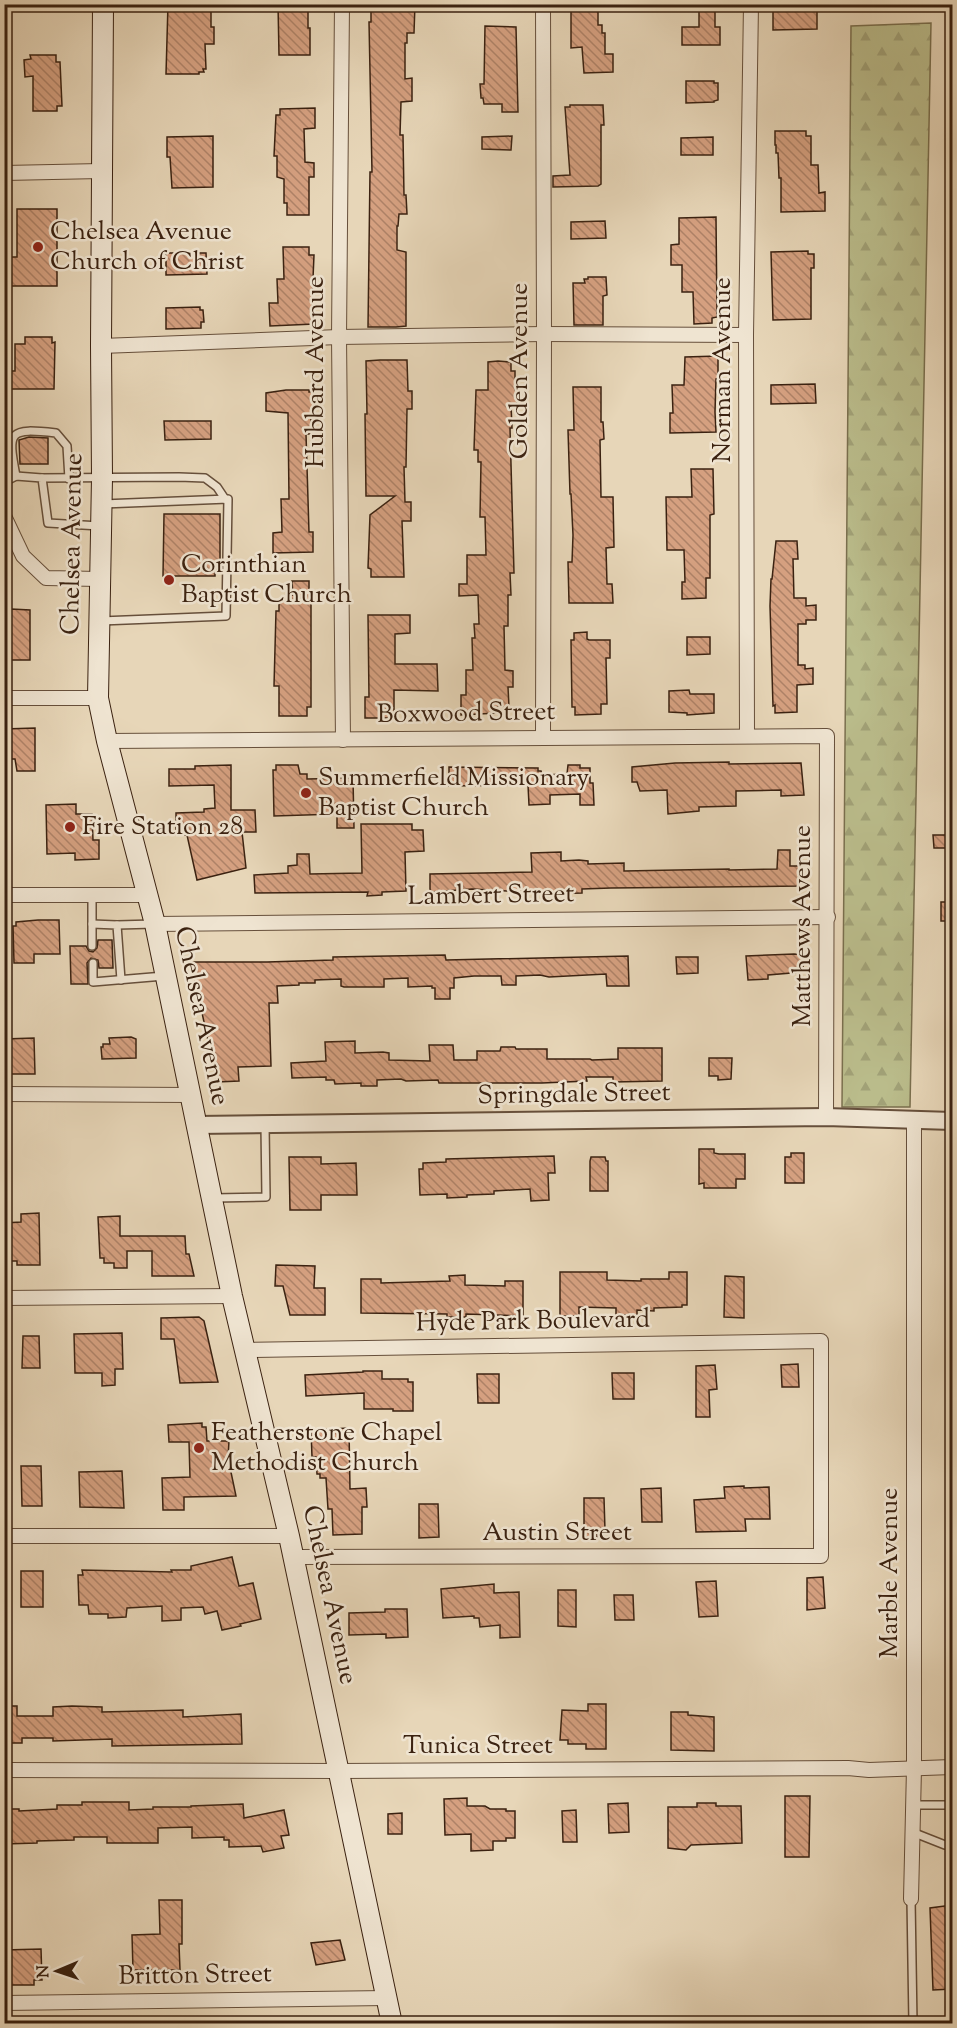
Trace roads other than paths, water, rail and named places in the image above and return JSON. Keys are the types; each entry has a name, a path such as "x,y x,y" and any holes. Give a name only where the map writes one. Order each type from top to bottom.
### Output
{"main road":[{"name":"Chelsea Avenue","path":"103,4 102,478 98,698 155,924 232,1296 290,1536 392,2024"}],"street":[{"name":"Hubbard Avenue","path":"342,4 339,337 343,740"},
{"name":"Golden Avenue","path":"543,4 543,738"},
{"name":"Norman Avenue","path":"747,735 746,335 751,4"},
{"path":"4,173 101,171"},
{"path":"101,346 339,337 544,334 746,335"},
{"path":"4,516 23,556 46,578 99,579"},
{"path":"4,698 98,698"},
{"name":"Boxwood Street","path":"107,741 827,736"},
{"name":"Matthews Avenue","path":"826,1117 827,736"},
{"path":"4,895 148,895"},
{"name":"Lambert Street","path":"155,924 828,916"},
{"path":"4,1094 190,1095"},
{"name":"Springdale Street","path":"197,1125 826,1117 914,1122 952,1121"},
{"name":"Marble Avenue","path":"910,1899 914,1768 914,1122"},
{"path":"4,1298 232,1296"},
{"name":"Hyde Park Boulevard","path":"246,1350 821,1341 821,1556"},
{"path":"4,1536 290,1536"},
{"name":"Austin Street","path":"294,1557 821,1556"},
{"name":"Tunica Street","path":"4,1770 340,1771 952,1767"},
{"name":"Britton Street","path":"4,2003 387,1998"}],"lane":[{"path":"16,476 10,447 19,431 28,430 56,433 67,446 69,479"},
{"path":"4,482 16,476 69,479 205,478 217,487 225,499 228,499 226,616 99,621"},
{"path":"42,478 48,523 100,526"},
{"path":"101,504 225,499"},
{"path":"92,895 92,946"},
{"path":"92,924 155,924"},
{"path":"117,925 121,980"},
{"path":"93,963 93,982 165,976"},
{"path":"211,1198 266,1197 265,1125"},
{"path":"912,1805 952,1806"},
{"path":"912,1832 945,1845 952,1844"},
{"name":"Marble Avenue","path":"910,1899 913,2024"}],"place":[{"name":"Chelsea Avenue Church of Christ","path":"38,247"},
{"name":"Corinthian Baptist Church","path":"169,580"},
{"name":"Summerfield Missionary Baptist Church","path":"306,793"},
{"name":"Fire Station 28","path":"70,827"},
{"name":"Featherstone Chapel Methodist Church","path":"199,1448"}]}
